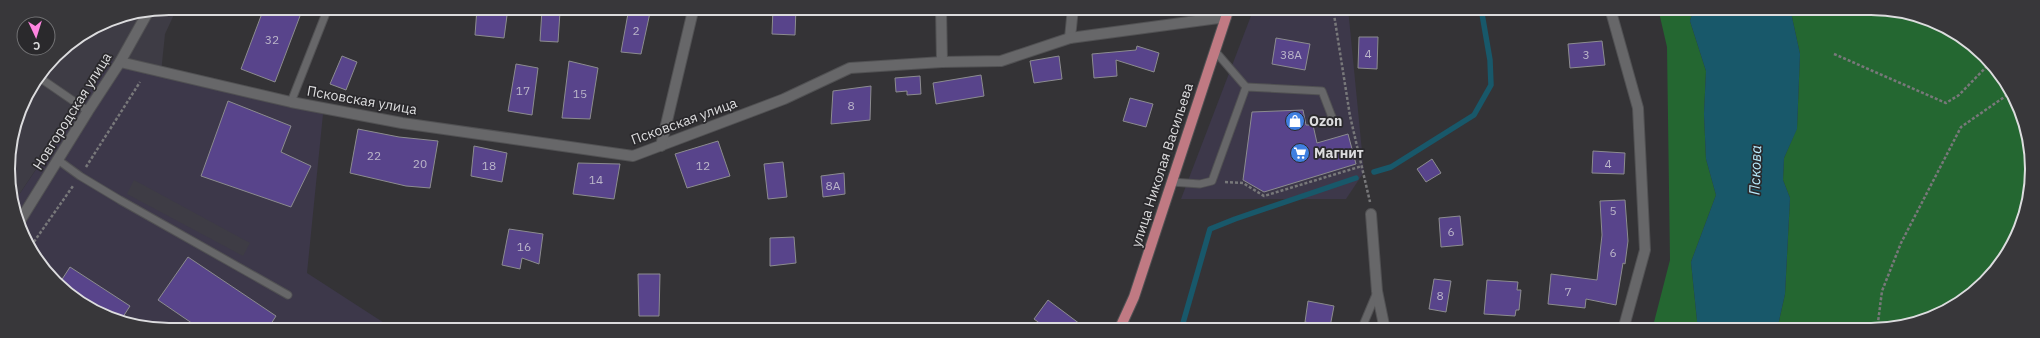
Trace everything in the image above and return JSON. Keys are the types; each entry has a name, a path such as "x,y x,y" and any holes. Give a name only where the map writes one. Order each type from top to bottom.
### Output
{"main road":[{"name":"улица Николая Васильева","path":"1125,323 1226,15"}],"street":[{"path":"661,146 692,15"},
{"path":"941,15 942,62"},
{"path":"1070,38 1072,15"},
{"name":"Псковская улица","path":"120,62 291,102 402,123 634,156 784,99 850,68 942,62 1002,61 1070,38 1209,15"},
{"path":"1612,15 1638,108 1645,250 1625,323"},
{"name":"Новгородская улица","path":"22,217 120,62 145,17"},
{"path":"1371,214 1377,291 1384,323"}],"lane":[{"path":"291,102 325,15"},
{"path":"1215,51 1246,87 1322,91 1332,117"},
{"path":"43,80 88,111"},
{"path":"1172,182 1200,184 1212,181 1246,87"},
{"path":"58,160 80,176 288,295"},
{"path":"1364,323 1377,291"}],"path":[{"path":"1334,15 1350,116 1370,196 1371,214"},
{"path":"1834,54 1946,103 1959,94 1986,66"},
{"path":"34,242 101,146 140,82 169,74"},
{"path":"1878,323 1882,291 1901,243 1961,127 2006,96"},
{"path":"1212,181 1242,183 1264,196 1362,166"}],"shaded area":[{"path":"174,15 165,34 161,73 109,60 18,197 15,179 15,159 23,119 41,83 53,67 67,53 83,41 119,23 149,16"},
{"path":"1251,15 1349,15 1364,172 1346,199 1181,199"},
{"path":"110,60 323,114 307,273 384,323 159,323 119,315 83,297 67,285 53,271 41,255 31,237 23,219 18,197"},
{"path":"134,180 250,243 243,256 127,194"}],"green space":[{"path":"1660,15 1692,15 1690,21 1706,71 1704,114 1706,159 1716,195 1691,262 1697,323 1654,323 1670,260 1667,47"},
{"path":"1792,15 1891,16 1921,23 1957,41 1973,53 1987,67 1999,83 2009,101 2020,129 2025,159 2024,189 2017,219 1999,255 1987,271 1973,285 1957,297 1921,315 1891,322 1779,323 1785,294 1790,198 1783,180 1784,158 1797,128 1800,54"}],"water":[{"name":"Пскова","path":"1692,15 1792,15 1800,54 1797,129 1784,158 1783,180 1790,198 1785,294 1779,323 1697,323 1691,262 1716,195 1706,159 1704,114 1706,71 1690,21"}],"building":[{"path":"261,15 300,15 275,82 241,69"},
{"path":"476,15 507,15 504,38 475,35"},
{"path":"542,15 560,15 558,42 540,41"},
{"path":"628,15 649,15 641,54 621,52"},
{"path":"773,15 796,15 795,35 772,34"},
{"path":"1359,37 1378,37 1377,69 1358,68"},
{"path":"1276,38 1310,44 1305,70 1272,64"},
{"path":"1602,41 1605,65 1570,68 1568,44"},
{"path":"1137,46 1159,53 1154,72 1116,60 1117,76 1094,78 1092,54 1136,50"},
{"path":"342,56 357,62 346,90 330,84"},
{"path":"1059,56 1062,79 1034,83 1030,61"},
{"path":"569,61 598,68 590,119 562,118"},
{"path":"516,64 538,68 532,115 508,111"},
{"path":"981,75 984,96 936,104 933,83"},
{"path":"920,76 921,94 907,95 907,91 896,92 895,78"},
{"path":"871,86 870,120 831,124 833,91"},
{"path":"1130,98 1153,104 1146,127 1123,121"},
{"path":"228,101 291,126 281,152 311,166 291,207 201,176"},
{"name":"Магнит","path":"1303,110 1306,125 1313,125 1317,143 1348,134 1356,164 1264,192 1243,180 1252,112"},
{"path":"358,129 399,137 438,141 430,188 406,186 350,173"},
{"path":"718,141 730,176 687,188 675,154"},
{"path":"474,146 507,153 502,182 471,176"},
{"path":"1593,151 1625,153 1624,174 1592,173"},
{"path":"1432,159 1441,173 1426,182 1417,169"},
{"path":"783,162 787,197 768,199 764,164"},
{"path":"578,163 620,164 614,199 573,194"},
{"path":"844,173 845,194 823,197 821,176"},
{"path":"1625,200 1628,241 1625,264 1623,263 1616,305 1586,299 1585,308 1548,304 1551,274 1597,280 1602,235 1600,201"},
{"path":"1460,216 1463,245 1441,247 1439,218"},
{"path":"509,229 543,234 539,264 522,258 520,269 502,265"},
{"path":"794,237 796,263 770,266 770,238"},
{"path":"188,257 276,316 272,323 192,323 158,300"},
{"path":"70,267 130,306 123,316 119,315 83,297 62,280"},
{"path":"638,274 660,274 659,316 639,316"},
{"path":"1434,279 1451,281 1446,312 1429,309"},
{"path":"1487,280 1518,282 1517,290 1521,290 1519,310 1516,310 1515,316 1484,314"},
{"path":"1048,300 1079,323 1039,323 1034,319"},
{"path":"1308,301 1334,306 1331,323 1305,322"}],"waterway":[{"path":"1374,172 1391,167 1474,115 1491,85 1490,60 1482,15"},
{"path":"1183,323 1210,229 1356,178"}],"place":[{"name":"Ozon","path":"1295,121"},
{"name":"Магнит","path":"1300,153"}]}
